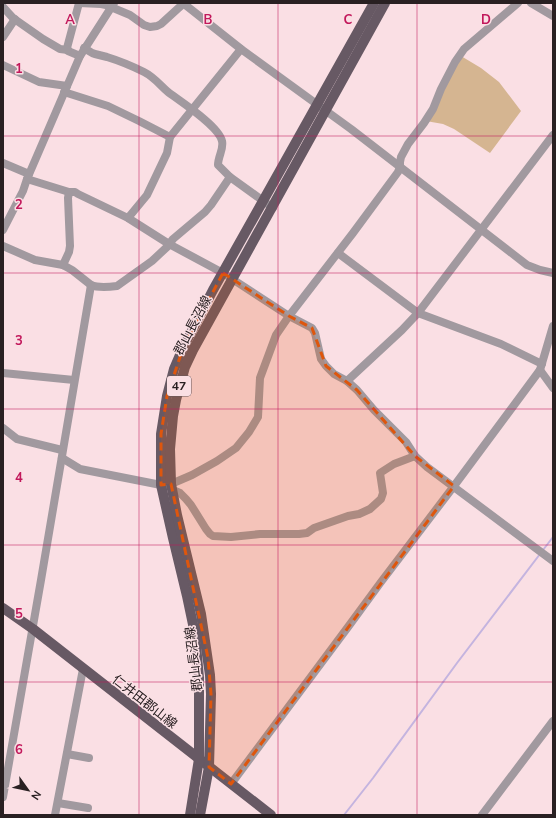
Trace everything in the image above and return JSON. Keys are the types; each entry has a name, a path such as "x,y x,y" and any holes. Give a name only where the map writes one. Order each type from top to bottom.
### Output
{"main road":[{"name":"郡山長沼線","path":"200,815 209,767 211,694 208,658 201,614 168,486 170,442 179,385 193,350 272,208 374,3"},
{"name":"郡山長沼線","path":"190,815 199,759 199,678 195,634 172,538 168,486 161,434 167,396 174,369 183,348 223,273 264,201 385,3"},
{"name":"仁井田郡山線","path":"3,608 271,815"}],"street":[{"path":"68,50 67,48 79,3 113,5 144,25 150,27 161,24 184,3 241,49 400,167 527,265 553,273"},
{"path":"168,486 217,461 236,448 249,432 258,417 260,378 276,336 289,316 398,172 400,162 408,144 433,109 440,89 464,49 518,3"},
{"path":"531,3 553,16"},
{"path":"3,230 23,191 80,56 113,5"},
{"path":"3,7 15,19 60,49 68,50 80,56"},
{"path":"3,37 15,19"},
{"path":"84,48 94,54 106,57 145,73 192,109 216,131 222,139 222,151 218,164 219,166 230,177 272,208"},
{"path":"128,218 147,195 167,154 170,137 241,49"},
{"path":"3,66 38,82 65,89 108,106 170,137"},
{"path":"347,381 402,330 418,313 553,135"},
{"path":"3,163 28,177 78,194 128,218 169,244 223,273 289,316 312,328 315,333 321,359 326,366 334,374 347,381 357,390 374,410 406,442 416,456 427,467 553,561"},
{"path":"3,246 34,260 63,265 72,270 91,286 117,286 146,266 161,253 173,239 205,212 230,177"},
{"path":"63,265 70,248 69,192"},
{"path":"338,253 418,313 501,344 541,367 553,388"},
{"path":"3,797 5,773 32,629 91,286"},
{"path":"231,784 541,367 553,326"},
{"path":"3,373 74,380"},
{"path":"3,428 17,439 62,454 80,470 168,486 180,493 186,499 210,534 214,536 226,537 260,534 307,533 314,528 348,516 359,514 370,509 380,499 383,493 380,473 394,464 416,456"},
{"path":"55,815 83,669"},
{"path":"482,815 553,721"},
{"path":"67,754 89,758"},
{"path":"58,803 88,808"}],"highlighted area":[{"path":"223,273 289,316 312,328 326,366 357,390 415,456 454,486 231,784 209,767 211,694 208,658 171,484 161,485 161,434 167,396 183,348"}],"shaded area":[{"path":"461,56 481,68 499,82 521,111 490,153 454,129 443,124 426,121"}],"waterway":[{"path":"543,550 553,537"},
{"path":"344,815 540,554"}]}
